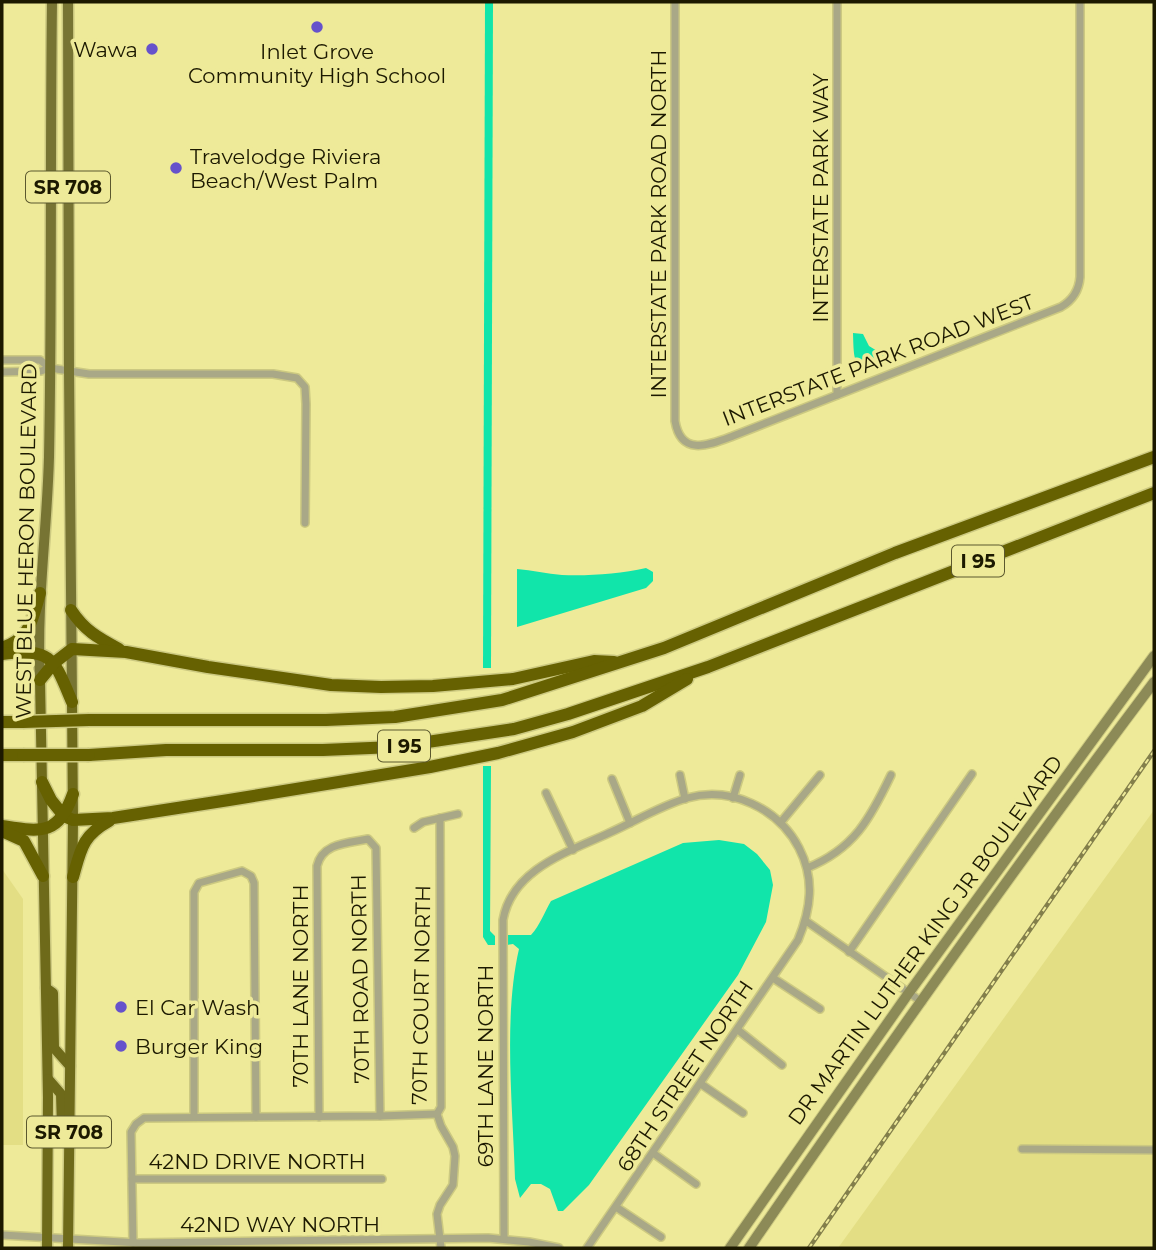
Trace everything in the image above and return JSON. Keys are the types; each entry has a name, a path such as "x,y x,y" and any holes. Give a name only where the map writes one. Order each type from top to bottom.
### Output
{"highway":[{"name":"I 95","path":"2,722 326,720 395,717 502,700 664,648 895,554 1154,457"},
{"name":"I 95","path":"2,755 394,747 514,729 568,714 708,667 1154,493"},
{"path":"2,648 24,636 30,627 40,593"},
{"path":"71,610 84,628 94,636 126,652"},
{"path":"40,680 54,663 72,649 126,652 331,685 381,687 433,686 513,679 594,661 622,662"},
{"path":"2,654 29,652 48,657 54,663 72,702"},
{"path":"2,829 41,831 69,818 113,818 430,767 498,753 572,732 642,706 708,667"},
{"name":"WEST BLUE HERON BOULEVARD","path":"40,680 48,1079 47,1243"},
{"name":"WEST BLUE HERON BOULEVARD","path":"72,702 74,794"},
{"path":"42,782 51,800 69,818"},
{"path":"69,818 74,794"},
{"name":"SR 708","path":"68,1244 73,877 69,818"},
{"path":"73,877 86,840 93,830 113,818"},
{"path":"2,829 24,841 43,876"},
{"path":"46,988 53,993 54,1048 70,1066"},
{"path":"48,1079 61,1094 62,1140 69,1161"}],"main road":[{"name":"WEST BLUE HERON BOULEVARD","path":"40,680 40,593 48,478 50,368 52,2"},
{"name":"WEST BLUE HERON BOULEVARD","path":"68,2 72,702"},
{"name":"DR MARTIN LUTHER KING JR BOULEVARD","path":"730,1248 908,993 1154,656"},
{"name":"DR MARTIN LUTHER KING JR BOULEVARD","path":"749,1248 1089,768 1154,682"}],"street":[{"name":"INTERSTATE PARK ROAD NORTH","path":"675,2 675,421 680,435 687,442"},
{"name":"INTERSTATE PARK WAY","path":"837,2 837,395"},
{"name":"INTERSTATE PARK ROAD WEST","path":"687,442 695,446 710,444 1062,307 1070,300 1077,291 1080,266 1080,2"},
{"path":"2,360 40,360 50,368"},
{"path":"2,372 41,371 50,368 89,374 273,374 297,378 305,387 306,404 305,523"},
{"path":"849,952 972,774"},
{"path":"680,775 685,799"},
{"path":"733,798 740,775"},
{"path":"781,822 820,775"},
{"path":"546,793 573,850 685,799 707,796 733,798 763,808 781,822 795,840 807,868 832,857 856,835 891,775"},
{"path":"611,779 630,823"},
{"path":"414,828 423,822 458,814"},
{"name":"70TH COURT NORTH","path":"440,818 441,1107 437,1114 456,1156 453,1185 437,1214 441,1244"},
{"name":"70TH ROAD NORTH","path":"320,856 330,848 368,839 376,848 380,1116"},
{"name":"69TH LANE NORTH","path":"504,1239 504,915 511,895 531,873 573,850"},
{"name":"70TH LANE NORTH","path":"318,1117 317,866 320,856"},
{"name":"68TH STREET NORTH","path":"587,1248 798,940 806,921 811,888 807,868"},
{"path":"194,1117 194,892 199,883 242,871 251,876 254,883 256,1117"},
{"path":"806,921 922,1003"},
{"path":"773,978 820,1009"},
{"path":"738,1030 782,1065"},
{"path":"701,1084 743,1113"},
{"path":"133,1243 131,1132 136,1124 149,1116 318,1117 437,1114"},
{"path":"1022,1149 1154,1150"},
{"path":"653,1153 696,1184"},
{"name":"42ND DRIVE NORTH","path":"132,1179 382,1179"},
{"path":"616,1207 661,1237"},
{"name":"42ND WAY NORTH","path":"2,1235 47,1243 183,1245 441,1244 504,1239 559,1248"}],"shaded area":[{"path":"485,2 493,2 491,668 483,668"},
{"path":"853,333 863,334 869,346 887,357 868,364 858,363 855,360"},
{"path":"646,568 653,572 653,581 646,588 517,627 517,569 583,575"},
{"path":"483,766 491,766 490,931 495,936 495,945 488,945 483,937"},
{"path":"1154,810 1154,1248 838,1248"},
{"path":"719,840 744,844 757,854 770,870 773,885 766,922 738,975 589,1185 563,1211 558,1211 550,1189 541,1184 531,1184 520,1198 515,1179 510,1063 511,1004 519,949 513,944 507,945 508,935 531,935 551,901 683,843"},
{"path":"2,869 23,899 23,1145 2,1145"}],"railway":[{"path":"809,1248 1154,751"}],"place":[{"name":"Inlet Grove Community High School","path":"317,27"},
{"name":"Wawa","path":"152,49"},
{"name":"Travelodge Riviera Beach/West Palm","path":"176,168"},
{"name":"El Car Wash","path":"121,1007"},
{"name":"Burger King","path":"121,1046"}]}
